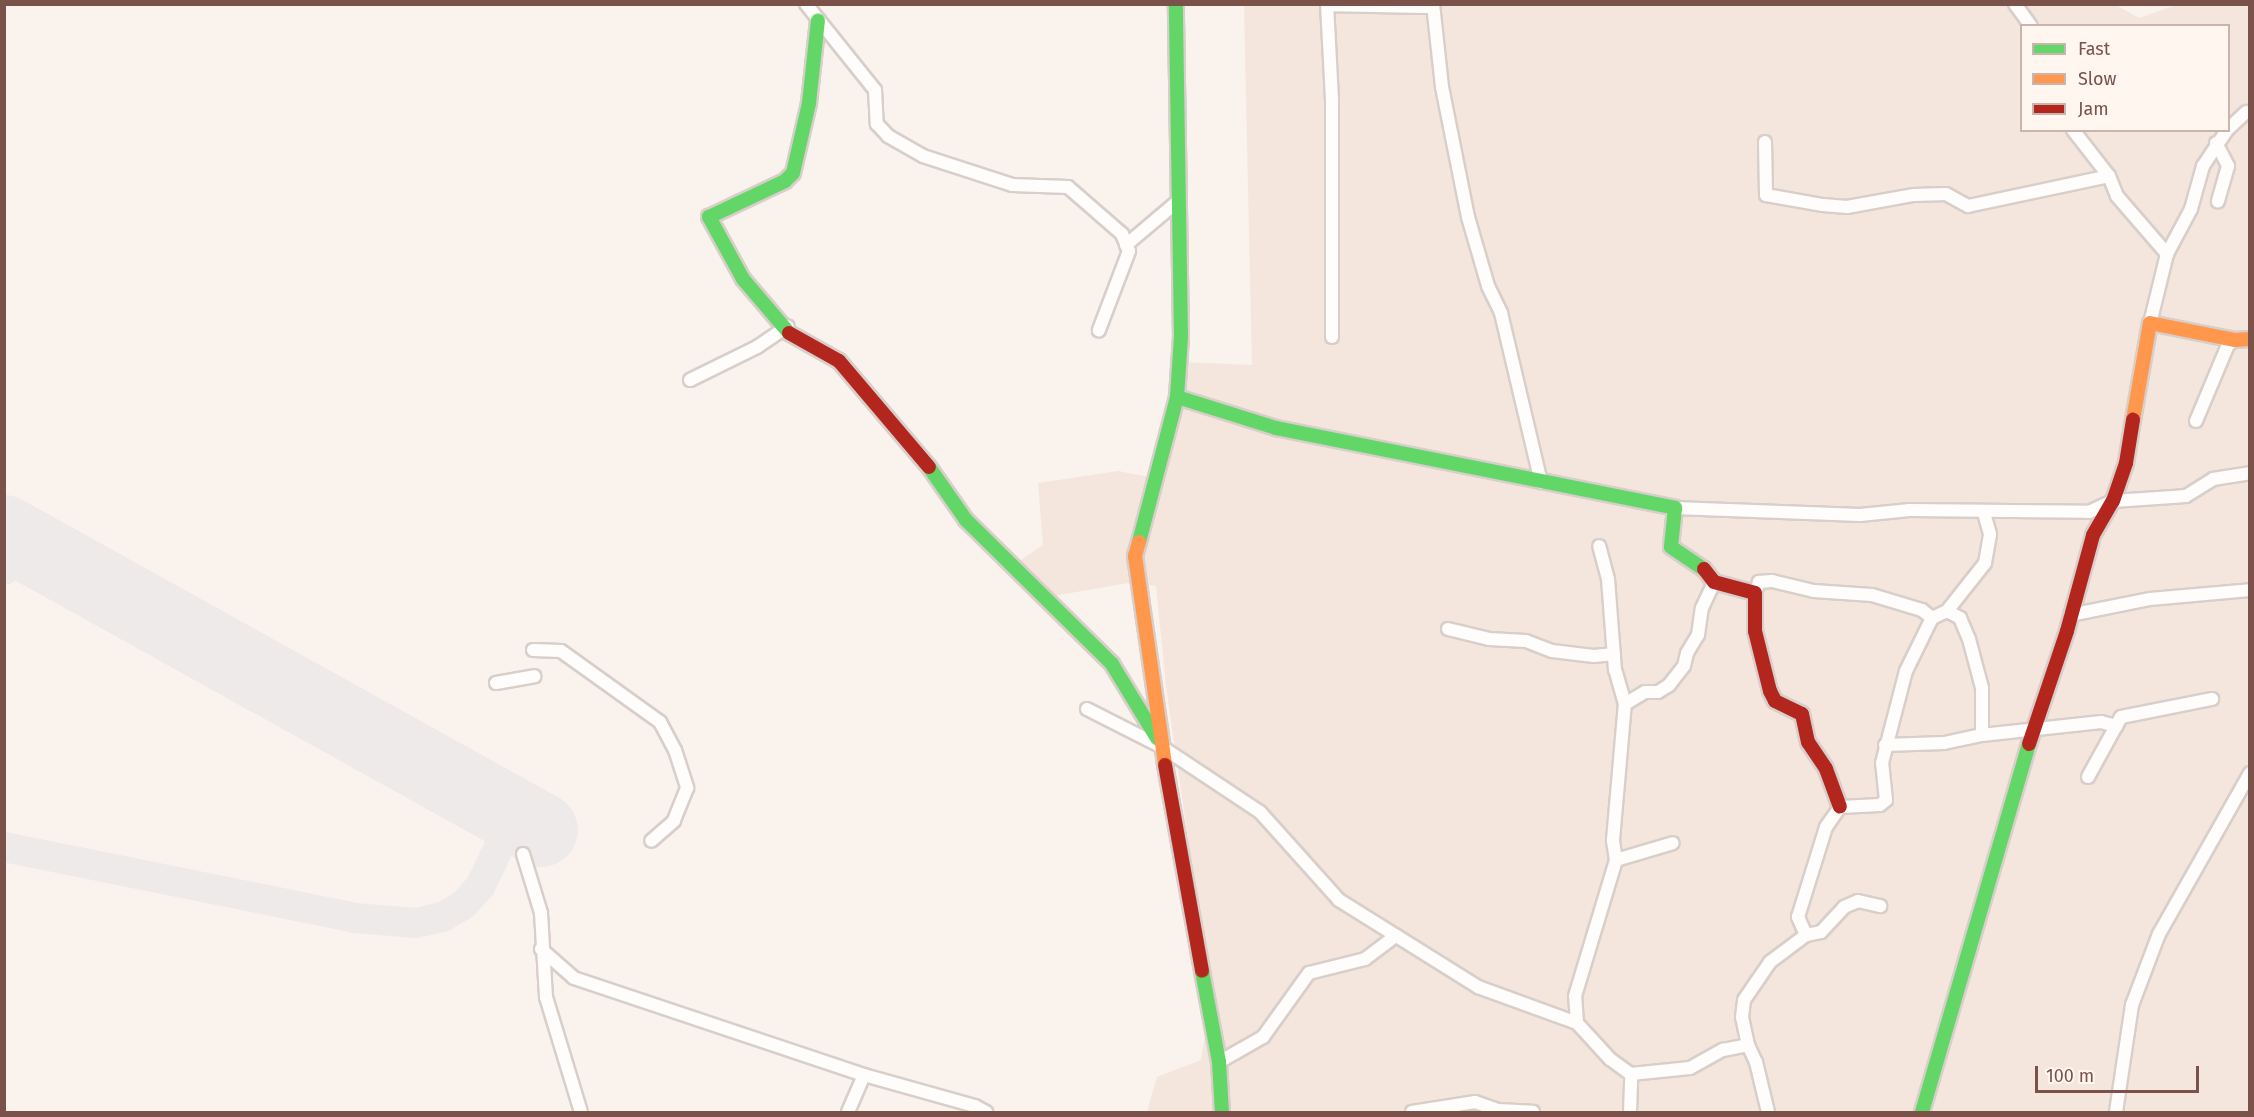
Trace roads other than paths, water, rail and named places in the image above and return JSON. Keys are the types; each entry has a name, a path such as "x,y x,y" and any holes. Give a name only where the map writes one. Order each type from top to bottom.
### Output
{"street":[{"path":"806,4 875,90 877,124 888,136 923,156 1012,185 1068,187 1122,234 1129,251 1099,330"},
{"path":"1176,4 1181,336 1177,397 1135,556 1162,747 1219,1062 1222,1113"},
{"path":"2015,4 2030,24"},
{"path":"1332,337 1332,100 1327,5 1433,6 1442,87 1468,217 1488,286 1501,313 1541,482"},
{"path":"819,20 809,102 793,173 785,181 709,217 743,279 785,330 839,361 908,438 966,520 1112,664 1162,747"},
{"path":"2230,128 2246,112"},
{"path":"2075,132 2109,176 2117,196 2167,254"},
{"path":"1922,1113 2034,729 2094,535 2113,501 2127,463 2150,323 2167,254 2190,209 2203,166 2216,143 2226,132"},
{"path":"1765,142 1766,195 1823,205 1847,207 1914,195 1946,194 1968,206 2109,176"},
{"path":"2216,143 2228,166 2218,202"},
{"path":"1126,245 1178,201"},
{"path":"712,225 737,272 789,327"},
{"path":"766,308 789,327"},
{"path":"2150,323 2245,337"},
{"path":"690,380 789,327"},
{"path":"2196,421 2228,345 2245,337"},
{"path":"1177,397 1275,428 1675,508 1860,515 1910,510 1984,513 2088,512 2113,501 2186,496 2213,479 2250,473"},
{"path":"1675,508 1671,547 1699,563 1714,582 1755,593"},
{"path":"1840,807 1880,805 1886,800 1882,763 1906,671 1932,618 1947,610 1985,563 1990,534 1984,513"},
{"path":"1577,1023 1575,996 1616,860 1613,840 1625,704 1614,654 1608,579 1599,546"},
{"path":"1806,935 1798,917 1814,877 1820,843 1840,807 1826,769 1808,742 1802,714 1775,701 1770,691 1755,631 1755,593 1759,582 1772,581 1814,591 1872,595 1922,610 1932,618"},
{"path":"1625,704 1645,692 1658,692 1669,685 1684,666 1714,582"},
{"path":"2070,615 2142,600 2250,591"},
{"path":"1947,610 1960,618 1969,639 1982,688 1982,735"},
{"path":"1448,629 1488,639 1526,641 1552,651 1594,656 1614,654"},
{"path":"533,650 561,651 638,702 660,722 675,750 687,788 674,821 651,842"},
{"path":"496,683 534,676"},
{"path":"2088,777 2121,717 2212,699"},
{"path":"1087,709 1162,747 1260,812 1295,856 1339,900 1478,987 1577,1023 1610,1059 1631,1074 1690,1068 1723,1050 1748,1045"},
{"path":"1886,745 1944,743 1982,735 2101,722 2116,726"},
{"path":"2116,1113 2132,1005 2159,934 2250,773"},
{"path":"1616,860 1673,843"},
{"path":"523,854 541,913 541,949 546,997 581,1113"},
{"path":"1768,1113 1742,1017 1744,1000 1770,962 1806,935 1821,932 1844,907 1858,901 1880,906"},
{"path":"1219,1062 1263,1037 1309,973 1365,959 1396,936"},
{"path":"541,949 574,978 864,1075 975,1106 986,1113"},
{"path":"1630,1113 1631,1074"},
{"path":"848,1113 864,1075"},
{"path":"1412,1113 1446,1109 1475,1102 1498,1110 1533,1113"}]}
